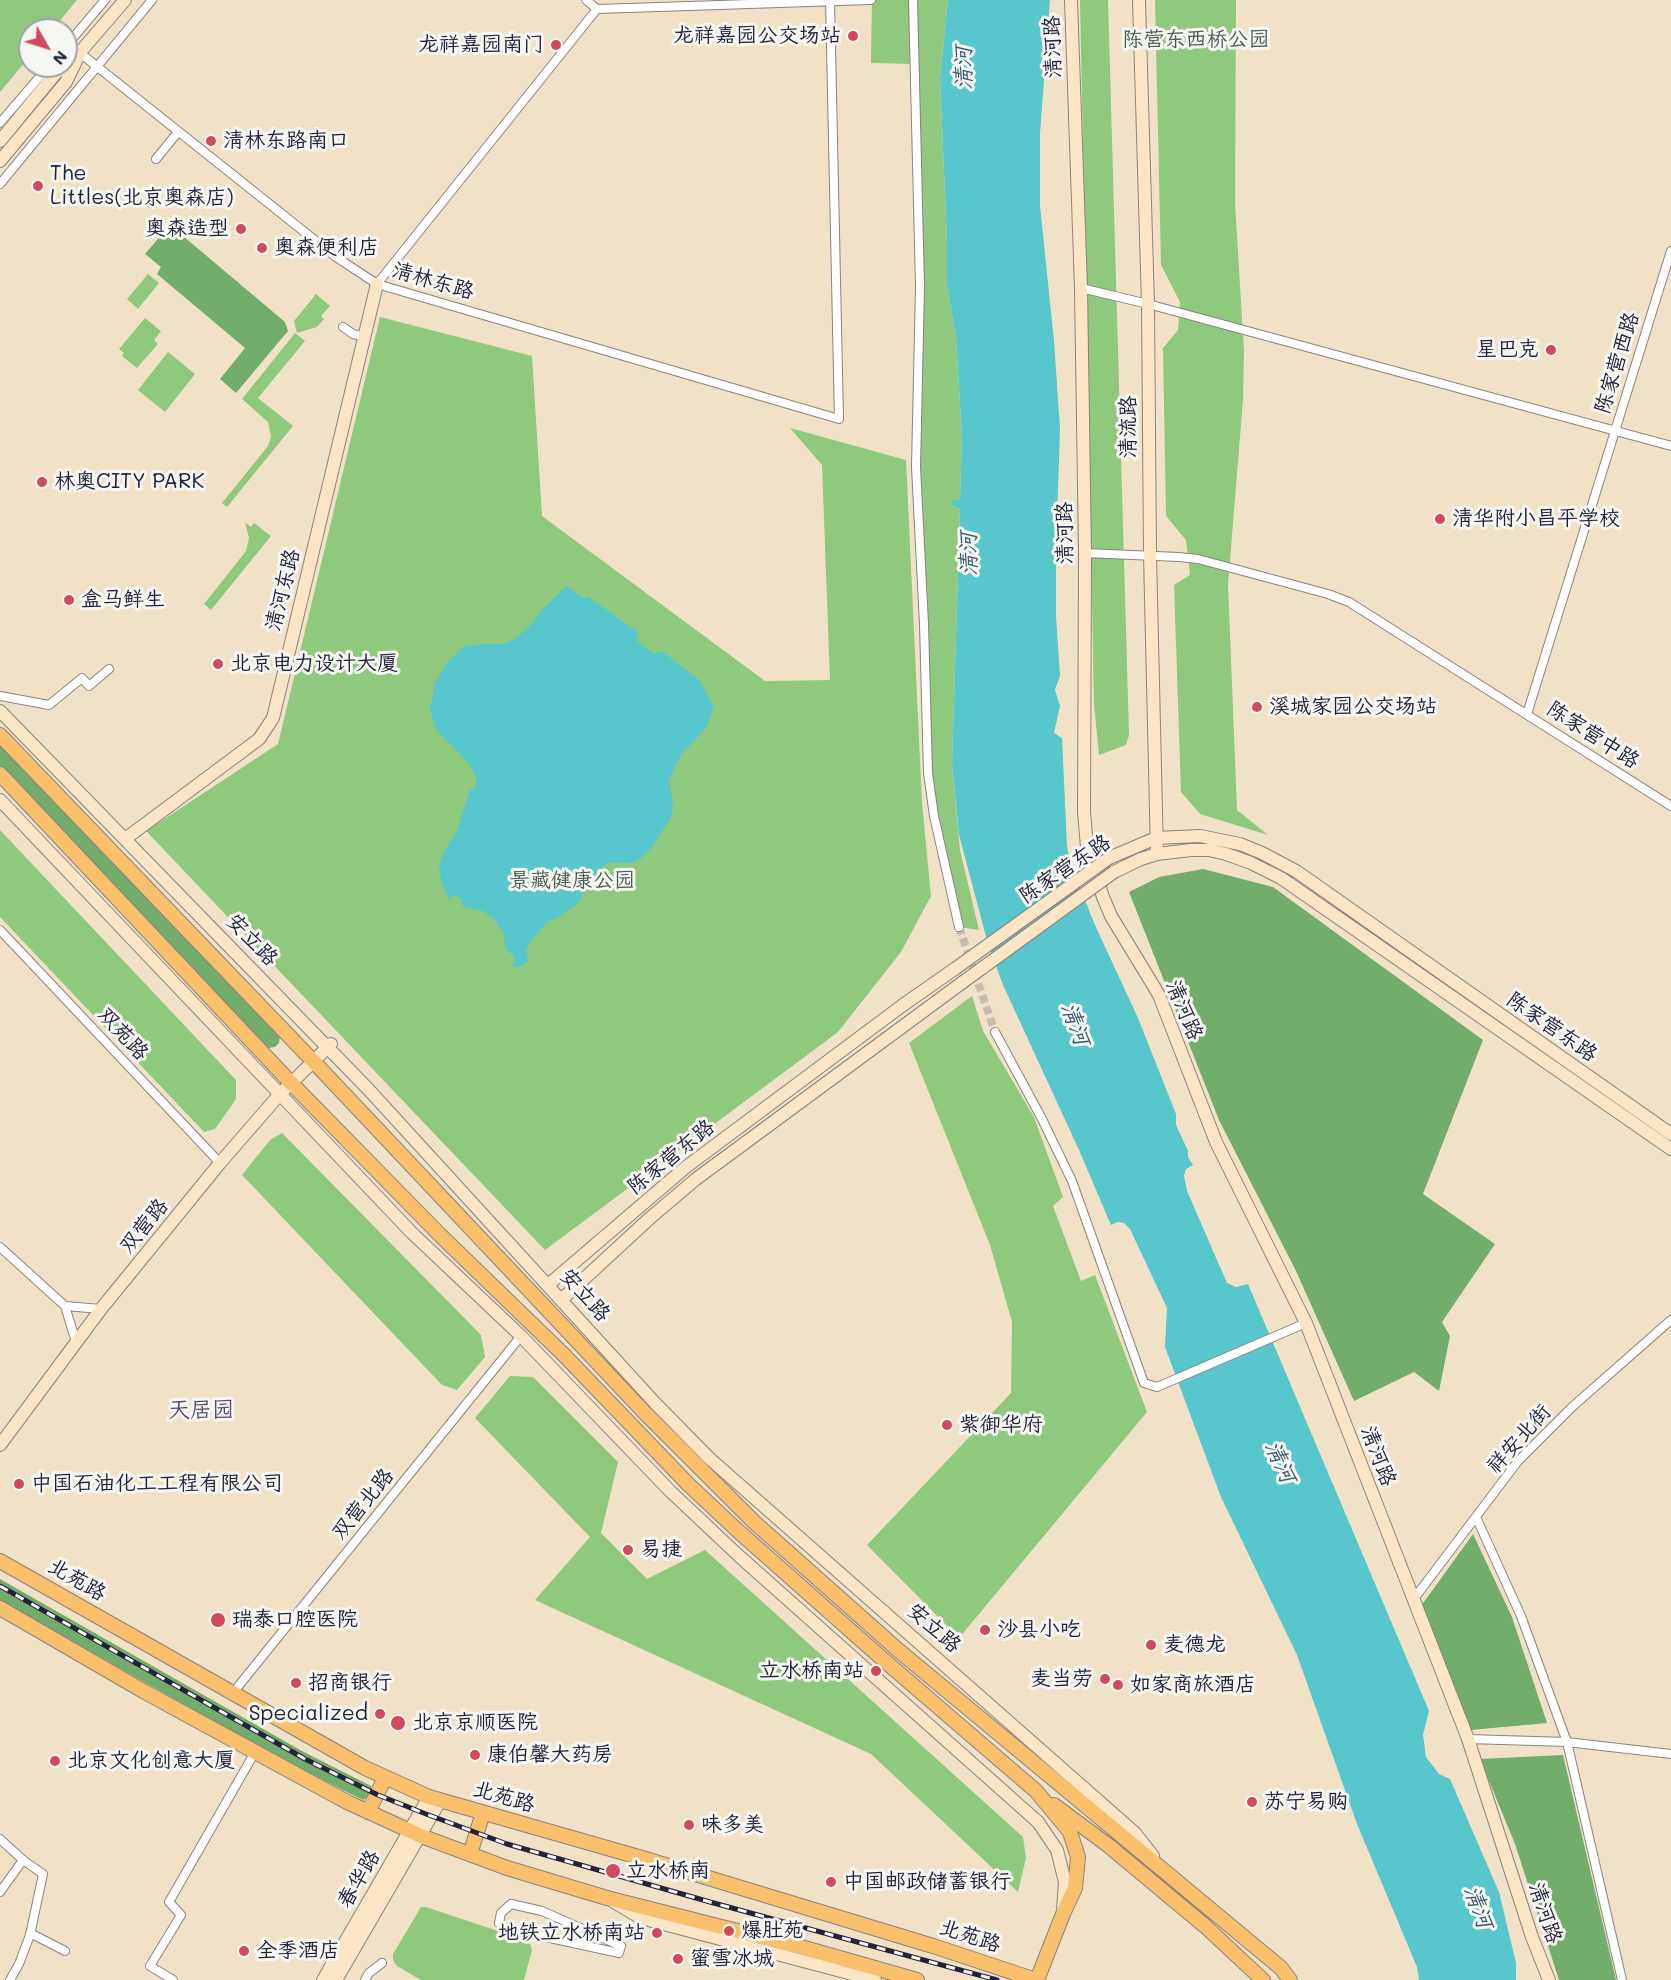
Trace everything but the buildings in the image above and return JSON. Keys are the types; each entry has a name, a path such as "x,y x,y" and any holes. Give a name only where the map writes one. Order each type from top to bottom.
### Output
{"main road":[{"name":"安立路","path":"0,735 313,1061 644,1412 754,1521 898,1650 1281,1968 1290,1980"},
{"path":"0,774 291,1083 440,1235 563,1354 696,1492 877,1654 1036,1791 1109,1846 1197,1918 1263,1980"},
{"name":"北苑路","path":"0,1561 232,1694 386,1778 435,1799 649,1860 1037,1980"},
{"path":"0,1608 255,1752 368,1812 415,1834 507,1868 608,1898 801,1947 917,1980"},
{"path":"368,1812 386,1778"},
{"path":"1036,1791 1070,1832 1078,1857 1075,1888 1037,1980"},
{"path":"470,1854 483,1814"}],"street":[{"path":"78,33 105,0"},
{"path":"0,161 66,82 80,53 125,0"},
{"path":"0,184 152,0"},
{"path":"586,0 597,9 872,0"},
{"path":"913,0 920,286 916,467 924,624 928,772 934,816 959,927"},
{"name":"清河路","path":"1071,0 1081,288 1085,553 1084,812 1087,847 1102,897 1159,995 1216,1142 1306,1323 1468,1739 1532,1937 1549,1980"},
{"name":"清流路","path":"1139,0 1148,304 1149,555 1157,855"},
{"name":"清林东路","path":"80,53 336,257 377,284 839,419 830,1"},
{"path":"377,284 597,9"},
{"path":"0,123 39,78"},
{"path":"0,141 54,78"},
{"path":"156,159 178,132"},
{"name":"陈家营西路","path":"1671,251 1615,431 1671,446"},
{"name":"清河东路","path":"125,839 259,740 273,718 377,284"},
{"path":"1081,288 1148,304 1615,431 1527,714"},
{"path":"343,327 358,335"},
{"name":"陈家营中路","path":"1085,553 1198,559 1297,585 1349,602 1671,806"},
{"path":"0,696 49,705 82,678 89,686 109,669"},
{"name":"安立路","path":"0,711 329,1046 655,1403 709,1458 1135,1833 1168,1876"},
{"path":"0,800 412,1233 521,1336 670,1491 1038,1822 1058,1850 1065,1882 1063,1914"},
{"name":"陈家营东路","path":"548,1285 686,1167 903,1005 1110,858 1156,838 1200,836 1240,844 1296,871 1671,1134"},
{"name":"陈家营东路","path":"561,1300 696,1179 1114,872 1134,861 1191,850 1209,850 1226,854 1281,878 1671,1149"},
{"name":"双苑路","path":"0,930 220,1163"},
{"path":"995,1032 1042,1119 1072,1181 1144,1383 1157,1387 1306,1323"},
{"name":"双营路","path":"0,1445 101,1309 220,1163 279,1095 329,1046"},
{"path":"0,1246 65,1306 76,1342"},
{"path":"65,1306 101,1309"},
{"name":"祥安北街","path":"1413,1600 1518,1461 1572,1407 1671,1320"},
{"name":"双营北路","path":"232,1694 521,1336"},
{"path":"1476,1517 1521,1616 1567,1742 1623,1980"},
{"path":"1468,1739 1567,1742 1671,1754"},
{"path":"173,1980 150,1966 181,1914 169,1902 255,1752"},
{"name":"春华路","path":"336,1980 435,1799"},
{"name":"春华路","path":"323,1980 415,1834"},
{"path":"0,1839 43,1874 30,1933 19,1964 10,1980"},
{"path":"0,1892 23,1860"},
{"path":"608,1898 641,1918 875,1980"},
{"path":"499,1923 501,1913 512,1904 542,1911 621,1946 619,1953 540,1936"},
{"path":"30,1933 65,1951"},
{"path":"365,1980 369,1973 382,1963"},
{"name":"安立路","path":"1281,1968 1296,1980"}],"green space":[{"path":"0,0 77,0 62,18 18,18 18,70 0,92"},
{"path":"872,0 948,0 940,79 947,285 956,338 962,438 960,499 952,501 952,506 960,509 952,764 960,850 979,930 959,927 934,816 916,467 920,286 914,64 871,63"},
{"path":"1080,0 1108,0 1129,735 1126,745 1099,755 1094,704"},
{"name":"陈营东西桥公园","path":"1155,0 1236,0 1235,203 1244,351 1243,400 1228,584 1237,810 1268,835 1200,814 1181,792 1174,585 1190,575 1186,540 1166,516 1163,348 1178,330 1180,302 1161,265"},
{"path":"170,225 285,322 288,331 236,393 220,379 245,348 157,274 161,267 145,254"},
{"path":"148,274 159,283 138,309 127,299"},
{"path":"316,294 330,306 321,316 324,319 317,327 297,333 294,321"},
{"name":"景藏健康公园","path":"380,317 532,356 542,516 765,681 830,680 822,465 790,428 906,460 922,803 931,896 901,952 838,1032 545,1250 146,831 278,744"},
{"path":"145,318 161,331 154,340 158,344 137,368 122,356 124,353 119,349"},
{"path":"295,333 305,341 258,398 293,426 227,507 222,503 268,446 271,437 268,422 242,399"},
{"path":"168,352 195,374 165,412 138,390"},
{"path":"245,522 251,527 254,523 271,536 211,610 204,604 246,551 249,538"},
{"path":"0,742 280,1036 279,1043 275,1047 268,1048 0,767"},
{"path":"0,830 236,1080 236,1099 215,1129 204,1132 0,917"},
{"path":"1203,869 1273,887 1483,1040 1423,1194 1495,1244 1442,1322 1450,1336 1439,1391 1414,1372 1354,1401 1296,1271 1219,1120 1129,892 1159,877"},
{"path":"972,996 983,1031 1034,1117 1063,1197 1053,1206 1081,1281 1095,1275 1147,1412 959,1638 867,1545 1011,1393 1012,1322 990,1245 909,1043"},
{"path":"282,1133 481,1335 485,1357 457,1390 442,1385 242,1175 270,1140"},
{"path":"510,1376 533,1377 618,1462 601,1533 647,1579 705,1550 1023,1837 1026,1858 1018,1892 871,1754 535,1600 590,1537 475,1418"},
{"path":"1473,1534 1512,1617 1547,1723 1471,1730 1421,1606"},
{"path":"0,1579 300,1750 371,1786 371,1795 363,1800 271,1754 0,1600"},
{"path":"1563,1755 1616,1980 1559,1980 1515,1844 1480,1759"},
{"path":"421,1907 522,1939 530,1944 532,1950 524,1980 421,1980 397,1966 393,1960 393,1954"}],"water":[{"name":"清河","path":"948,0 1050,0 1040,133 1040,206 1054,341 1060,429 1056,616 1060,676 1055,690 1060,706 1054,733 1062,738 1067,846 1070,861 1094,923 1138,1018 1176,1114 1176,1125 1193,1165 1186,1169 1184,1176 1187,1191 1227,1283 1236,1287 1248,1284 1429,1711 1423,1735 1426,1757 1439,1774 1450,1779 1499,1892 1516,1963 1516,1980 1419,1980 1417,1967 1357,1824 1297,1655 1221,1497 1165,1347 1167,1308 1130,1229 1124,1223 1118,1222 1111,1225 1003,985 988,944 959,835 952,764 960,509 952,506 952,500 960,499 962,438 956,338 947,285 940,79"},
{"path":"566,586 584,598 587,596 638,632 637,641 653,653 662,651 699,680 714,707 706,728 680,756 669,780 673,802 671,817 652,847 640,859 632,863 611,862 598,869 578,903 559,917 547,922 530,942 526,950 528,962 519,967 513,967 515,958 505,947 504,934 494,919 483,911 462,906 462,899 454,895 450,900 442,884 439,868 443,853 457,831 470,789 475,789 476,778 470,765 436,730 430,709 435,683 445,665 464,646 504,644 516,638"}],"tunnel":[{"path":"959,927 995,1032"}],"railway":[{"path":"0,1586 305,1759 378,1795 426,1814 507,1844 997,1980"}],"place":[{"name":"龙祥嘉园公交场站","path":"853,36"},
{"name":"龙祥嘉园南门","path":"556,45"},
{"name":"清林东路南口","path":"211,141"},
{"name":"The Littles(北京奥森店)","path":"38,186"},
{"name":"奥森造型","path":"241,229"},
{"name":"奥森便利店","path":"262,248"},
{"name":"星巴克","path":"1551,350"},
{"name":"林奥CITY PARK","path":"42,482"},
{"name":"清华附小昌平学校","path":"1440,519"},
{"name":"盒马鲜生","path":"69,600"},
{"name":"北京电力设计大厦","path":"218,664"},
{"name":"溪城家园公交场站","path":"1257,707"},
{"name":"紫御华府","path":"947,1425"},
{"name":"中国石油化工工程有限公司","path":"19,1484"},
{"name":"易捷","path":"628,1550"},
{"name":"瑞泰口腔医院","path":"218,1620"},
{"name":"沙县小吃","path":"985,1630"},
{"name":"麦德龙","path":"1151,1645"},
{"name":"立水桥南站","path":"876,1671"},
{"name":"麦当劳","path":"1105,1679"},
{"name":"招商银行","path":"296,1683"},
{"name":"如家商旅酒店","path":"1118,1685"},
{"name":"Specialized","path":"380,1714"},
{"name":"北京京顺医院","path":"398,1723"},
{"name":"康伯馨大药房","path":"475,1755"},
{"name":"北京文化创意大厦","path":"55,1761"},
{"name":"苏宁易购","path":"1252,1802"},
{"name":"味多美","path":"689,1825"},
{"name":"立水桥南","path":"613,1871"},
{"name":"中国邮政储蓄银行","path":"831,1882"},
{"name":"爆肚苑","path":"729,1931"},
{"name":"地铁立水桥南站","path":"657,1933"},
{"name":"全季酒店","path":"244,1951"},
{"name":"蜜雪冰城","path":"678,1959"}],"district":[{"name":"天居园","path":"201,1410"}]}
